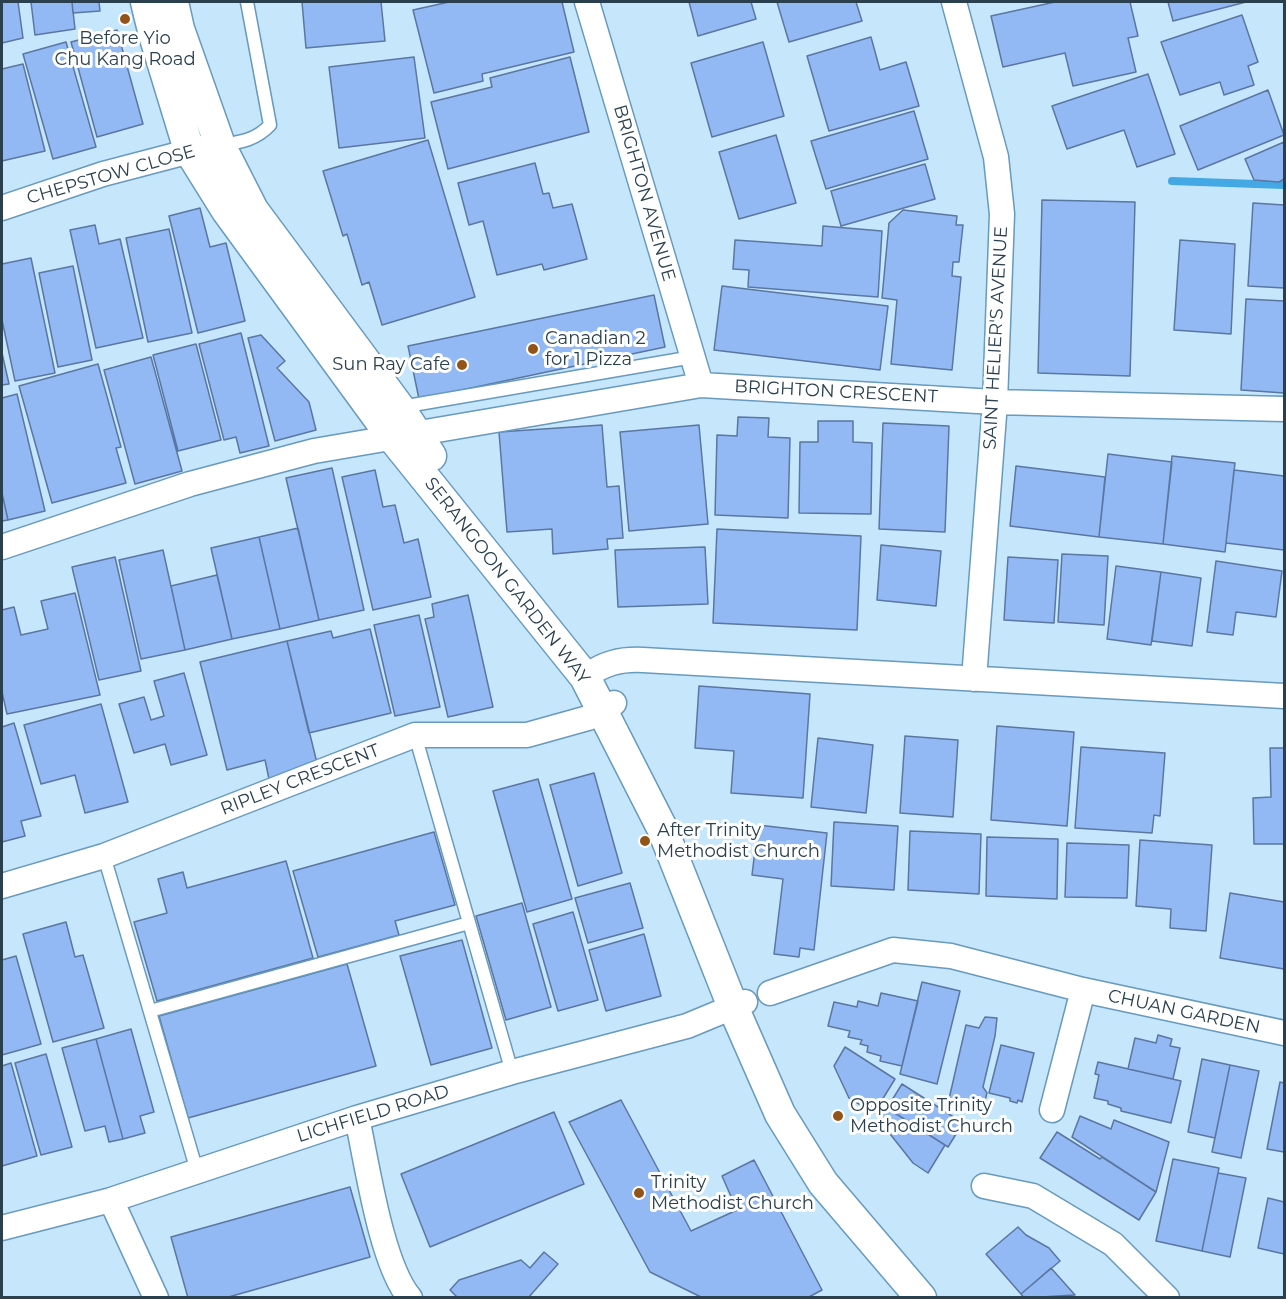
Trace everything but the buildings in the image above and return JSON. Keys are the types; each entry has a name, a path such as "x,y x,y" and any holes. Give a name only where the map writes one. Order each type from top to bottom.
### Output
{"street":[{"name":"SERANGOON GARDEN WAY","path":"146,2 189,150 227,211 401,426 590,673 656,785 794,1106 837,1178 942,1298"},
{"name":"SERANGOON GARDEN WAY","path":"173,2 178,29 220,145 253,210 401,426"},
{"name":"BRIGHTON AVENUE","path":"587,2 701,385"},
{"name":"SAINT HELIER'S AVENUE","path":"954,2 996,158 1002,214 995,402 974,679"},
{"name":"CHEPSTOW CLOSE","path":"2,208 189,150 220,145"},
{"name":"BRIGHTON CRESCENT","path":"401,426 701,385 995,402 1284,409"},
{"path":"2,547 190,484 314,452 401,426"},
{"path":"590,673 623,659 1284,696"},
{"name":"RIPLEY CRESCENT","path":"2,886 104,856 415,735 527,735 609,707"},
{"name":"CHUAN GARDEN","path":"750,1001 893,950 951,956 1083,990 1284,1033"},
{"name":"CHUAN GARDEN","path":"1052,1110 1083,990"},
{"name":"SERANGOON GARDEN WAY","path":"750,1001 780,1114 823,1183 921,1298"},
{"name":"LICHFIELD ROAD","path":"2,1228 111,1200 357,1118 512,1072 687,1026 750,1001"},
{"path":"357,1118 375,1205 399,1285 410,1298"},
{"path":"984,1186 1034,1197 1113,1244 1167,1298"},
{"path":"111,1200 156,1298"}],"lane":[{"path":"220,145 245,141 261,135 270,125 247,2"},
{"path":"401,426 693,357"},
{"path":"415,735 512,1072"},
{"path":"104,856 197,1171"},
{"path":"150,1011 469,922"}],"waterway":[{"path":"1172,181 1284,185"}],"place":[{"name":"Before Yio Chu Kang Road","path":"125,19"},
{"name":"Canadian 2 for 1 Pizza","path":"533,349"},
{"name":"Sun Ray Cafe","path":"462,365"},
{"name":"After Trinity Methodist Church","path":"645,841"},
{"name":"Opposite Trinity Methodist Church","path":"838,1116"},
{"name":"Trinity Methodist Church","path":"639,1193"}]}
